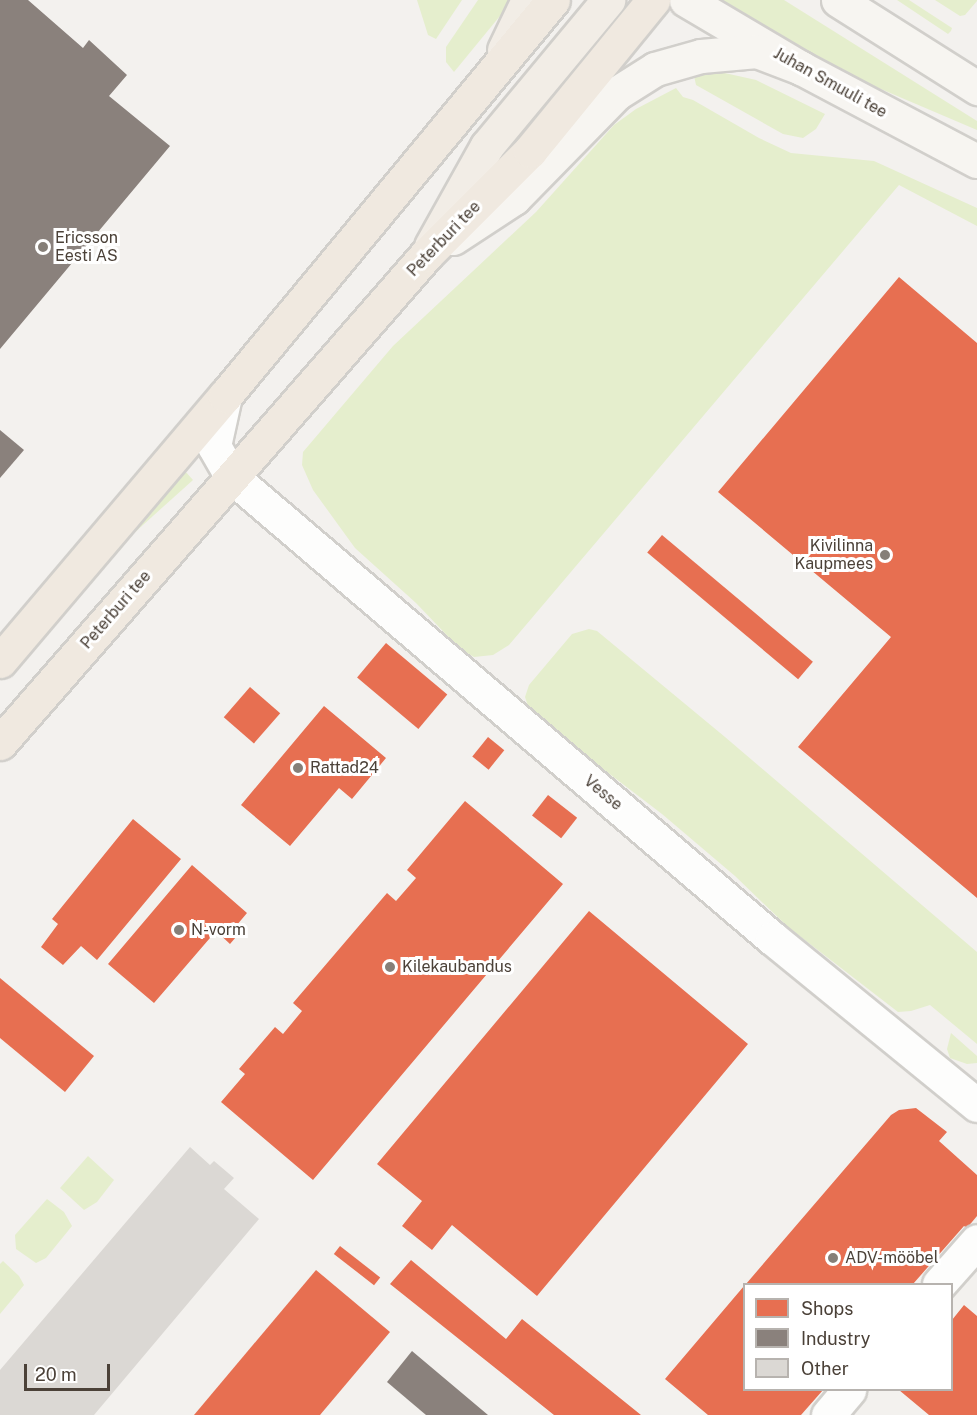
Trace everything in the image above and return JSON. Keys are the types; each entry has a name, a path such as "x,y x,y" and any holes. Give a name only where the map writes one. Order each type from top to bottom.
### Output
{"highway":[{"path":"0,661 225,396 553,0"},
{"name":"Peterburi tee","path":"0,742 426,255 530,151 653,0"}],"main road":[{"path":"495,70 528,0"},
{"path":"426,255 486,146 608,0"},
{"name":"Juhan Smuuli tee","path":"686,0 801,68 977,161"},
{"path":"838,0 977,88"},
{"path":"860,0 900,38"},
{"path":"426,255 514,198 617,93 654,69 675,61 701,56 758,51 801,68"}],"street":[{"path":"225,396 214,446 232,477"},
{"name":"Vesse","path":"232,477 772,938 977,1105"},
{"path":"940,1283 977,1241"},
{"path":"828,1415 847,1391"}],"green space":[{"path":"417,0 462,0 436,39 428,35"},
{"path":"478,0 513,0 454,72 446,62 446,47"},
{"path":"719,0 784,0 977,121 977,130 855,78 741,18"},
{"path":"897,0 909,0 952,28 951,31 948,34"},
{"path":"935,0 977,1 965,15 960,16"},
{"path":"693,71 720,72 756,80 825,114 816,129 803,138 783,134 696,85"},
{"path":"676,88 683,97 693,100 759,138 791,153 874,161 977,208 977,226 899,185 509,645 493,655 474,657 460,649 416,603 355,548 313,490 302,465 303,452 393,346 536,212 614,125 636,109"},
{"path":"185,471 193,480 0,654 0,638"},
{"path":"589,629 597,631 725,737 977,952 977,1044 930,1005 911,1011 898,1012 788,927 735,876 662,814 535,717 525,697 529,685 572,634"},
{"path":"951,1033 977,1056 977,1063 967,1064 950,1058 947,1049"},
{"path":"88,1156 114,1180 97,1202 84,1210 60,1188"},
{"path":"47,1199 64,1212 72,1226 46,1258 36,1263 16,1249 15,1235"},
{"path":"3,1261 19,1276 24,1285 0,1314 0,1264"}],"building: Shops":[{"name":"Kivilinna Kaupmees","path":"899,277 977,343 977,898 798,747 891,637 718,492"},
{"path":"662,535 813,662 798,679 647,553"},
{"path":"386,643 447,694 418,729 357,677"},
{"path":"250,687 280,713 254,743 224,717"},
{"path":"324,706 386,758 352,799 339,788 290,846 241,805"},
{"path":"488,737 504,750 489,770 472,756"},
{"path":"548,795 577,818 561,838 532,815"},
{"path":"465,801 563,884 313,1180 221,1102 245,1074 239,1069 275,1027 283,1034 302,1011 293,1003 387,893 396,901 416,878 407,870"},
{"path":"133,819 181,859 97,960 81,946 63,965 41,947 58,924 52,919"},
{"path":"192,865 247,913 231,932 236,937 230,944 216,931 154,1003 108,964"},
{"path":"589,911 748,1044 537,1296 452,1225 432,1250 402,1226 422,1201 377,1164"},
{"path":"0,978 94,1056 65,1092 0,1038"},
{"path":"916,1108 947,1132 939,1141 977,1175 977,1216 967,1228 964,1226 914,1283 747,1283 891,1115 899,1110"},
{"path":"340,1246 380,1277 374,1285 334,1254"},
{"path":"411,1260 506,1339 522,1319 641,1415 554,1415 390,1284"},
{"path":"316,1270 390,1332 320,1415 194,1415"},
{"path":"743,1287 743,1391 822,1391 801,1415 708,1415 665,1379"},
{"path":"964,1305 977,1316 977,1415 929,1415 900,1391 953,1391 953,1319"}],"building: Industry":[{"name":"Ericsson Eesti AS","path":"0,0 28,0 83,48 89,40 127,75 109,96 170,146 0,349"},
{"path":"0,430 24,450 0,478"},
{"path":"412,1351 488,1415 426,1415 387,1382"}],"building: Other":[{"path":"190,1147 210,1165 214,1161 234,1178 224,1189 259,1219 94,1415 0,1415 0,1370"}],"place":[{"name":"Ericsson Eesti AS","path":"43,247"},
{"name":"Kivilinna Kaupmees","path":"885,555"},
{"name":"Rattad24","path":"298,768"},
{"name":"N-vorm","path":"179,930"},
{"name":"Kilekaubandus","path":"390,967"},
{"name":"ADV-mööbel","path":"833,1258"}]}
